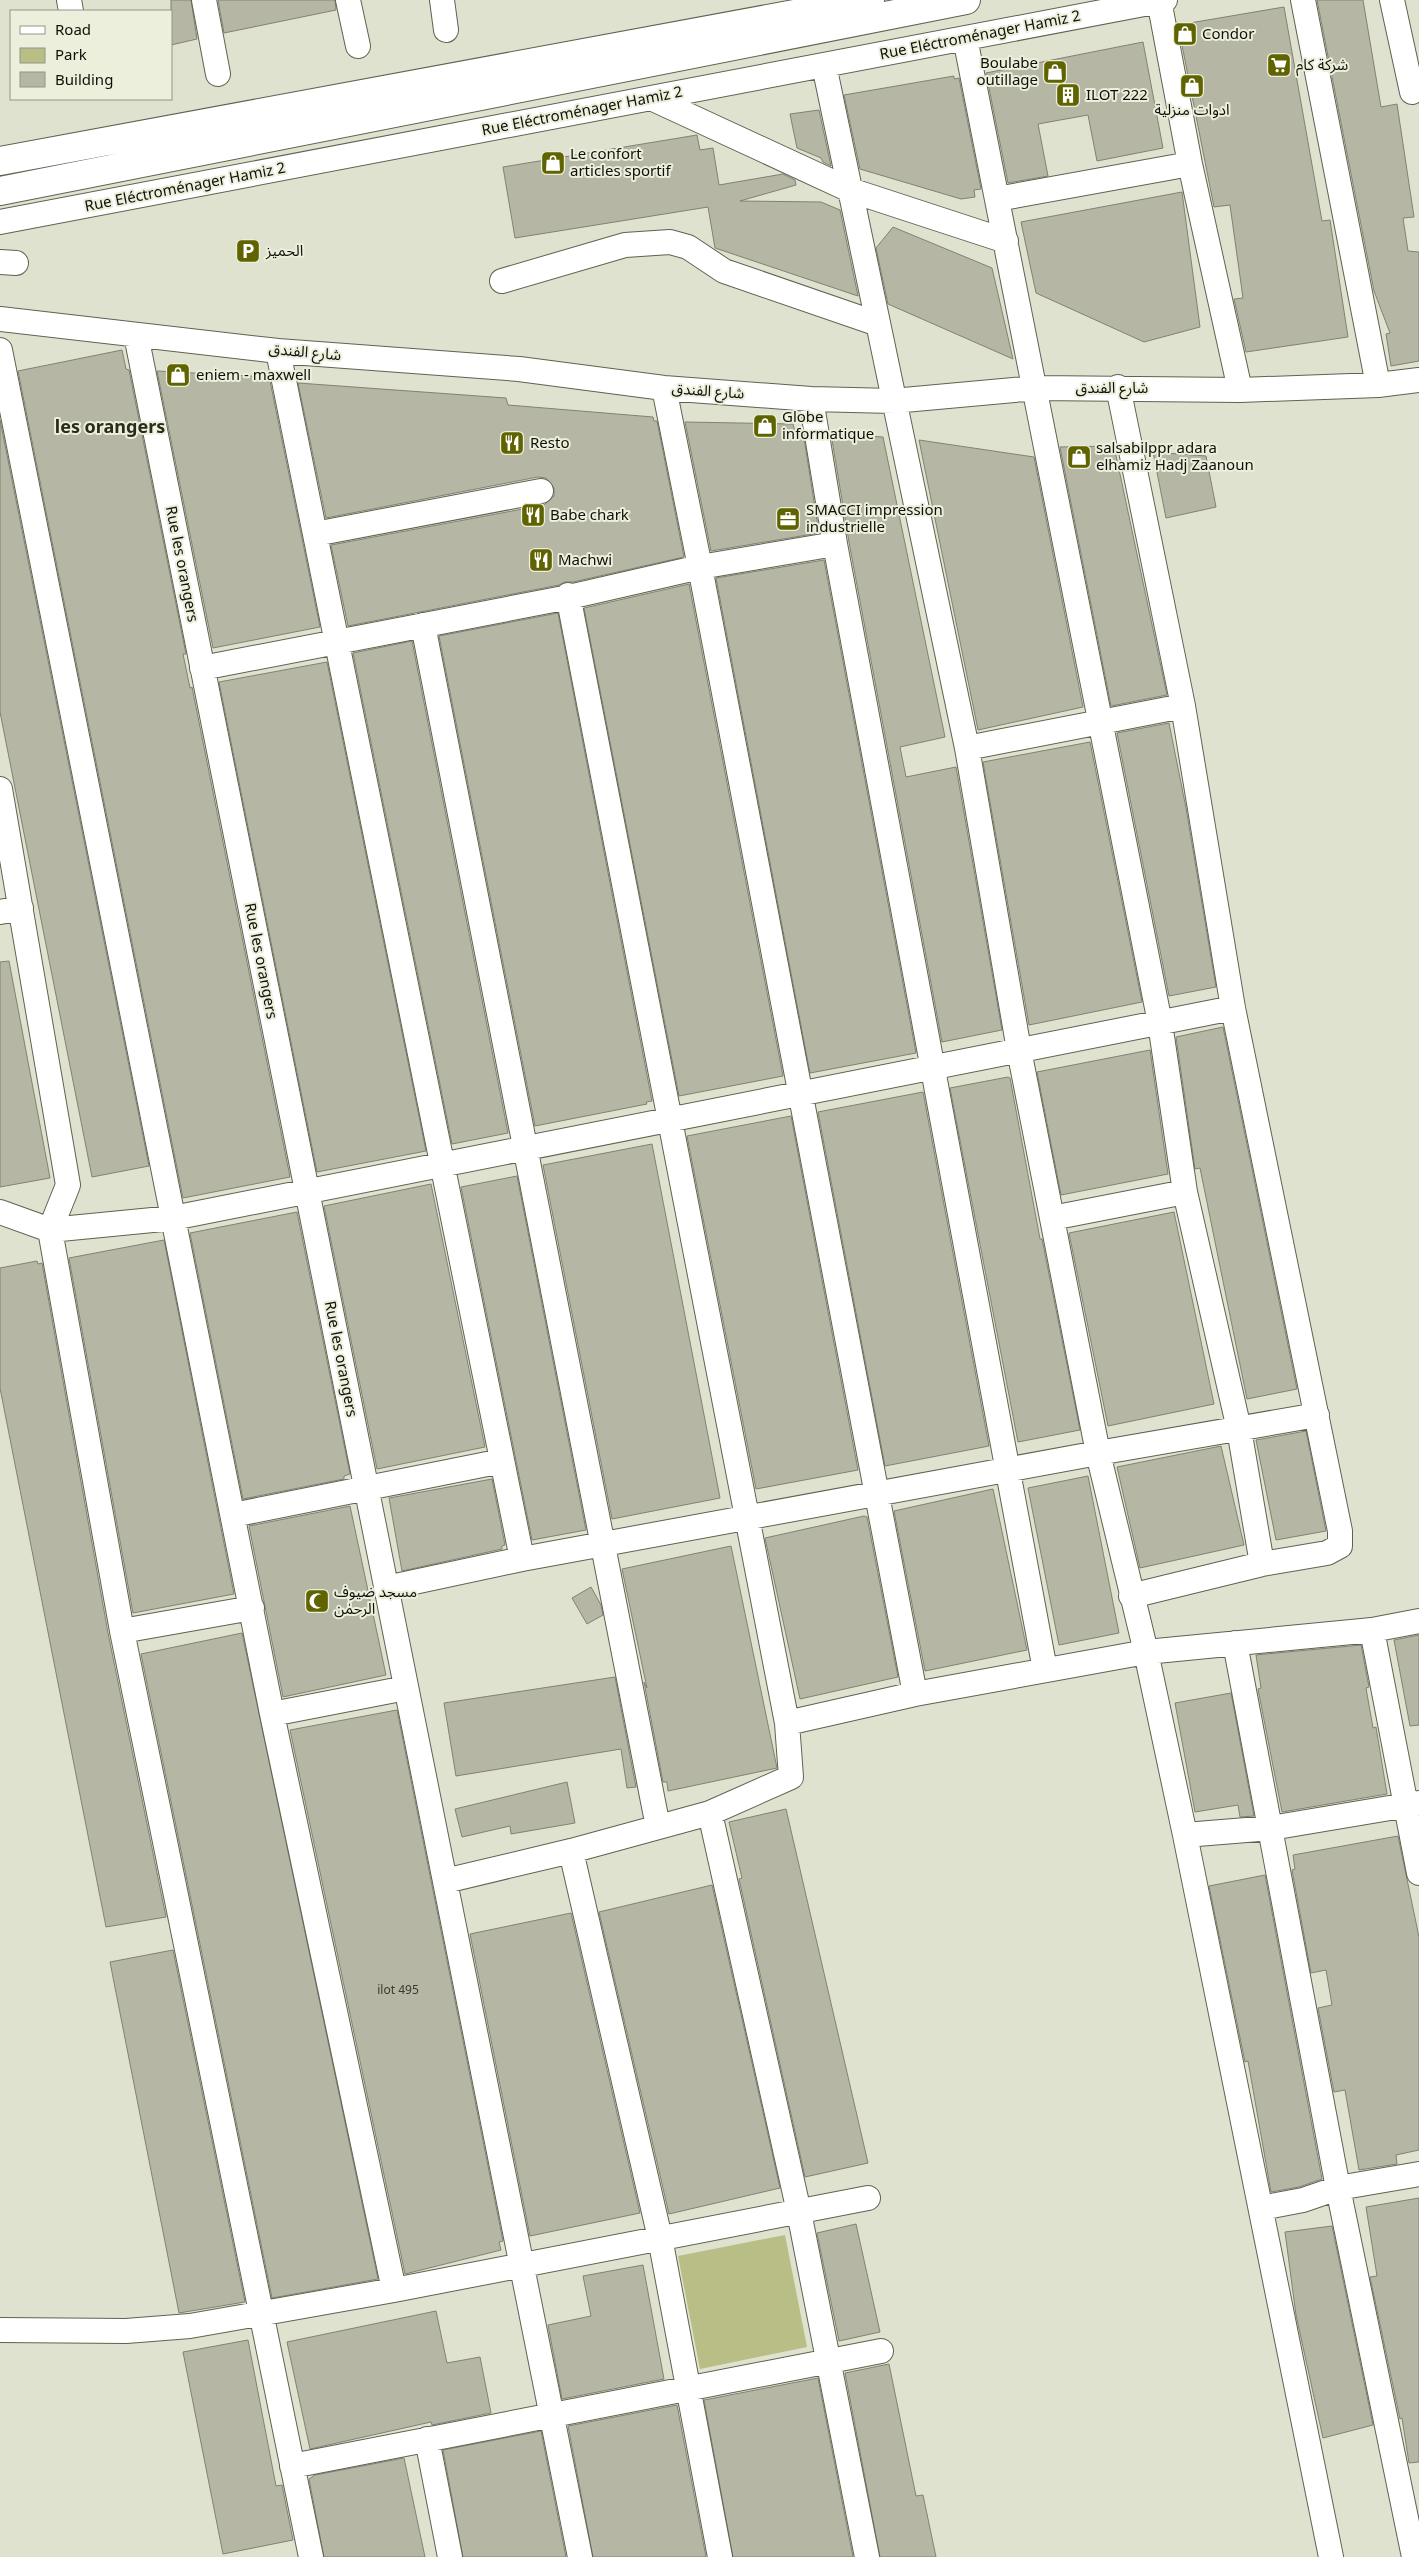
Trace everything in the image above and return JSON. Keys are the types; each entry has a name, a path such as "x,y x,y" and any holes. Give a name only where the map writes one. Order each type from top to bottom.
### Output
{"highway":[{"path":"0,161 870,0"},
{"path":"0,191 966,0"}],"street":[{"path":"204,0 218,74"},
{"path":"348,0 358,46"},
{"path":"442,0 446,30"},
{"path":"1161,0 1190,164 1240,390"},
{"name":"Rue Eléctroménager Hamiz 2","path":"0,222 1161,0"},
{"path":"1303,0 1378,385"},
{"path":"1392,0 1412,92"},
{"path":"965,38 1036,388 1160,1023 1186,1192 1239,1429 1262,1564"},
{"path":"824,65 967,748 1019,1050 1098,1453 1146,1652 1185,1835 1331,2557"},
{"path":"652,98 850,190 1006,241"},
{"path":"997,199 1190,164"},
{"path":"502,280 626,245 670,242 688,246 724,271 878,324"},
{"name":"شارع الفندق","path":"0,319 278,351 519,369 664,388 811,399 893,401 1036,388 1240,390 1378,385 1419,380"},
{"name":"Rue les orangers","path":"136,335 580,2557"},
{"path":"0,350 234,1515 272,1714 394,2290"},
{"path":"278,351 522,1559"},
{"path":"664,388 700,567 915,1694"},
{"path":"1118,388 1182,706 1233,1008 1340,1531 1340,1546 1327,1553 1262,1564 1131,1596"},
{"path":"811,399 835,544 1045,1670"},
{"path":"315,534 542,491"},
{"path":"202,668 569,596 700,567 835,544"},
{"path":"445,1881 571,1851 710,1813 791,1778 787,1723 569,596"},
{"path":"423,625 658,1827"},
{"path":"967,748 1182,706"},
{"path":"0,789 10,910 68,1185 50,1230 122,1631 311,2557"},
{"path":"0,1212 50,1230 173,1218 1233,1008"},
{"path":"1052,1218 1186,1192"},
{"path":"386,1588 522,1559 1098,1453 1317,1415"},
{"path":"234,1515 502,1461"},
{"path":"122,1631 252,1608"},
{"path":"787,1723 915,1694 1146,1652 1372,1630 1419,1621"},
{"path":"1372,1630 1412,1804 1419,1874"},
{"path":"1235,1643 1338,2188 1414,2557"},
{"path":"272,1714 406,1688"},
{"path":"1185,1835 1271,1828 1412,1804"},
{"path":"710,1813 799,2212 867,2557"},
{"path":"571,1851 660,2238 690,2388 720,2557"},
{"path":"1261,2208 1304,2200 1338,2188 1419,2174"},
{"path":"0,2330 148,2330 261,2314 868,2198"},
{"path":"292,2466 881,2351"},
{"path":"428,2439 450,2557"}],"green space":[{"path":"785,2235 807,2347 700,2369 678,2256"}],"building":[{"path":"171,0 191,0 197,39 172,45"},
{"path":"218,0 335,0 336,10 224,33"},
{"path":"1317,0 1363,0 1381,107 1397,104 1414,217 1403,218 1408,251 1419,252 1419,361 1391,366 1386,334 1390,333 1374,291"},
{"path":"1284,7 1322,221 1330,220 1348,337 1246,352 1234,299 1243,298 1230,205 1214,207 1178,25"},
{"name":"ILOT 222","path":"1143,42 1163,148 1097,161 1088,115 1038,124 1048,176 1008,183 986,73"},
{"path":"954,76 954,79 959,78 981,189 974,190 975,197 961,199 860,169 844,95"},
{"path":"819,110 831,166 823,162 821,158 797,148 790,114"},
{"path":"697,135 700,150 713,148 719,185 783,174 795,180 796,185 740,201 821,202 840,210 858,296 715,248 708,207 515,238 503,167"},
{"path":"1182,192 1200,327 1144,342 1036,293 1021,222"},
{"path":"893,227 992,268 1013,359 888,304 876,248"},
{"path":"122,350 126,369 129,370 186,654 183,654 190,688 192,687 290,1177 183,1198 18,371"},
{"path":"157,371 267,377 267,381 270,381 320,627 213,648"},
{"path":"298,383 506,398 508,405 653,417 654,421 657,421 684,557 573,582 565,582 559,585 348,626 331,545 544,505 554,496 554,488 546,478 538,477 326,518"},
{"path":"0,420 149,1166 92,1177 0,712"},
{"path":"685,422 793,424 795,432 803,432 819,533 711,551"},
{"path":"831,434 883,437 945,737 900,747 906,777 956,767 1002,1030 942,1042 849,542"},
{"path":"919,440 1034,457 1083,707 978,730"},
{"path":"1114,446 1167,695 1111,706 1060,447"},
{"path":"1153,452 1206,456 1216,507 1166,518"},
{"path":"824,560 916,1053 810,1073 716,578"},
{"path":"689,584 783,1076 679,1096 584,608"},
{"path":"558,613 652,1101 646,1102 647,1104 535,1126 439,636"},
{"path":"412,641 508,1133 452,1144 353,653"},
{"path":"327,662 426,1151 317,1172 219,682"},
{"path":"1169,723 1186,808 1216,987 1169,996 1117,733"},
{"path":"1090,742 1142,1002 1029,1025 983,762"},
{"path":"9,961 50,1178 0,1187 0,962"},
{"path":"1223,1027 1297,1389 1247,1399 1200,1168 1195,1169 1176,1037"},
{"path":"1150,1050 1168,1174 1061,1195 1037,1072"},
{"path":"1010,1078 1040,1239 1042,1239 1080,1430 1018,1442 950,1088"},
{"path":"923,1092 989,1446 885,1466 818,1112"},
{"path":"791,1116 858,1470 756,1489 687,1136"},
{"path":"652,1144 720,1498 612,1519 543,1165"},
{"path":"517,1176 586,1530 532,1540 461,1187"},
{"path":"431,1184 485,1447 377,1469 324,1206"},
{"path":"297,1212 350,1474 344,1476 344,1479 243,1499 190,1233"},
{"path":"1174,1212 1214,1404 1108,1426 1069,1233"},
{"path":"164,1240 234,1594 133,1613 69,1258"},
{"path":"37,1261 38,1264 42,1263 108,1633 166,1917 106,1927 0,1388 0,1268"},
{"path":"1306,1431 1326,1531 1276,1540 1256,1440"},
{"path":"1221,1446 1244,1545 1140,1568 1117,1467"},
{"path":"1088,1476 1119,1633 1059,1645 1028,1488"},
{"path":"492,1479 505,1545 502,1546 502,1549 402,1571 389,1498"},
{"path":"993,1489 1027,1650 925,1671 894,1511"},
{"name":"مسجد ضيوف الرحمٰن","path":"350,1506 386,1675 283,1697 249,1526"},
{"path":"864,1516 867,1517 898,1677 800,1699 765,1538"},
{"path":"731,1546 777,1768 668,1791 667,1782 663,1782 644,1682 647,1688 622,1569"},
{"path":"591,1587 601,1605 603,1615 587,1624 572,1598"},
{"path":"242,1633 378,2279 272,2298 141,1654"},
{"path":"1419,1635 1419,1725 1410,1726 1394,1640"},
{"path":"1361,1645 1369,1687 1366,1688 1373,1728 1376,1727 1387,1794 1282,1812 1258,1689 1261,1688 1256,1655"},
{"path":"615,1677 636,1787 627,1788 621,1749 456,1776 444,1703"},
{"path":"1231,1693 1254,1816 1240,1817 1238,1805 1195,1812 1175,1703"},
{"path":"397,1710 503,2241 499,2242 501,2250 405,2274 290,1730"},
{"path":"567,1782 575,1823 511,1834 510,1826 462,1837 455,1809"},
{"path":"786,1809 868,2163 805,2177 739,1879 742,1878 729,1822"},
{"path":"1398,1836 1419,1937 1419,2150 1396,2155 1397,2164 1359,2170 1345,2090 1334,2092 1318,2008 1332,2005 1326,1970 1311,1973 1292,1870 1295,1869 1293,1855"},
{"path":"1265,1875 1322,2179 1299,2187 1271,2192 1248,2061 1245,2062 1209,1886"},
{"path":"712,1885 780,2188 669,2214 599,1912"},
{"path":"571,1913 640,2213 530,2236 470,1934"},
{"path":"173,1950 245,2302 179,2313 110,1962"},
{"path":"1419,2198 1419,2462 1409,2463 1402,2418 1400,2419 1370,2277 1377,2276 1366,2207"},
{"path":"856,2224 880,2332 839,2341 817,2233"},
{"path":"1332,2226 1373,2425 1323,2438 1296,2315 1285,2232"},
{"path":"643,2265 664,2379 562,2399 548,2325 591,2316 583,2276"},
{"path":"436,2311 447,2363 480,2357 491,2413 432,2425 431,2422 310,2449 287,2342"},
{"path":"248,2340 276,2486 282,2485 293,2540 223,2554 183,2352"},
{"path":"889,2364 916,2496 923,2495 936,2557 880,2557 845,2373"},
{"path":"818,2378 853,2557 733,2557 704,2400"},
{"path":"677,2405 706,2557 593,2557 568,2426"},
{"path":"541,2431 566,2557 463,2557 443,2450"},
{"path":"404,2458 425,2557 324,2557 309,2479 315,2475"}],"place":[{"name":"Condor","path":"1185,34"},
{"name":"شركة كام","path":"1279,65"},
{"name":"Boulabe outillage","path":"1055,72"},
{"name":"ادوات منزلية","path":"1192,86"},
{"name":"ILOT 222","path":"1068,95"},
{"name":"Le confort articles sportif","path":"553,163"},
{"name":"الحميز","path":"248,251"},
{"name":"eniem - maxwell","path":"178,375"},
{"name":"Globe informatique","path":"765,426"},
{"name":"Resto","path":"512,443"},
{"name":"salsabilppr adara elhamiz Hadj Zaanoun","path":"1079,457"},
{"name":"Babe chark","path":"533,515"},
{"name":"SMACCI impression industrielle","path":"788,519"},
{"name":"Machwi","path":"541,560"},
{"name":"مسجد ضيوف الرحمٰن","path":"317,1601"}],"district":[{"name":"les orangers","path":"110,427"}]}
